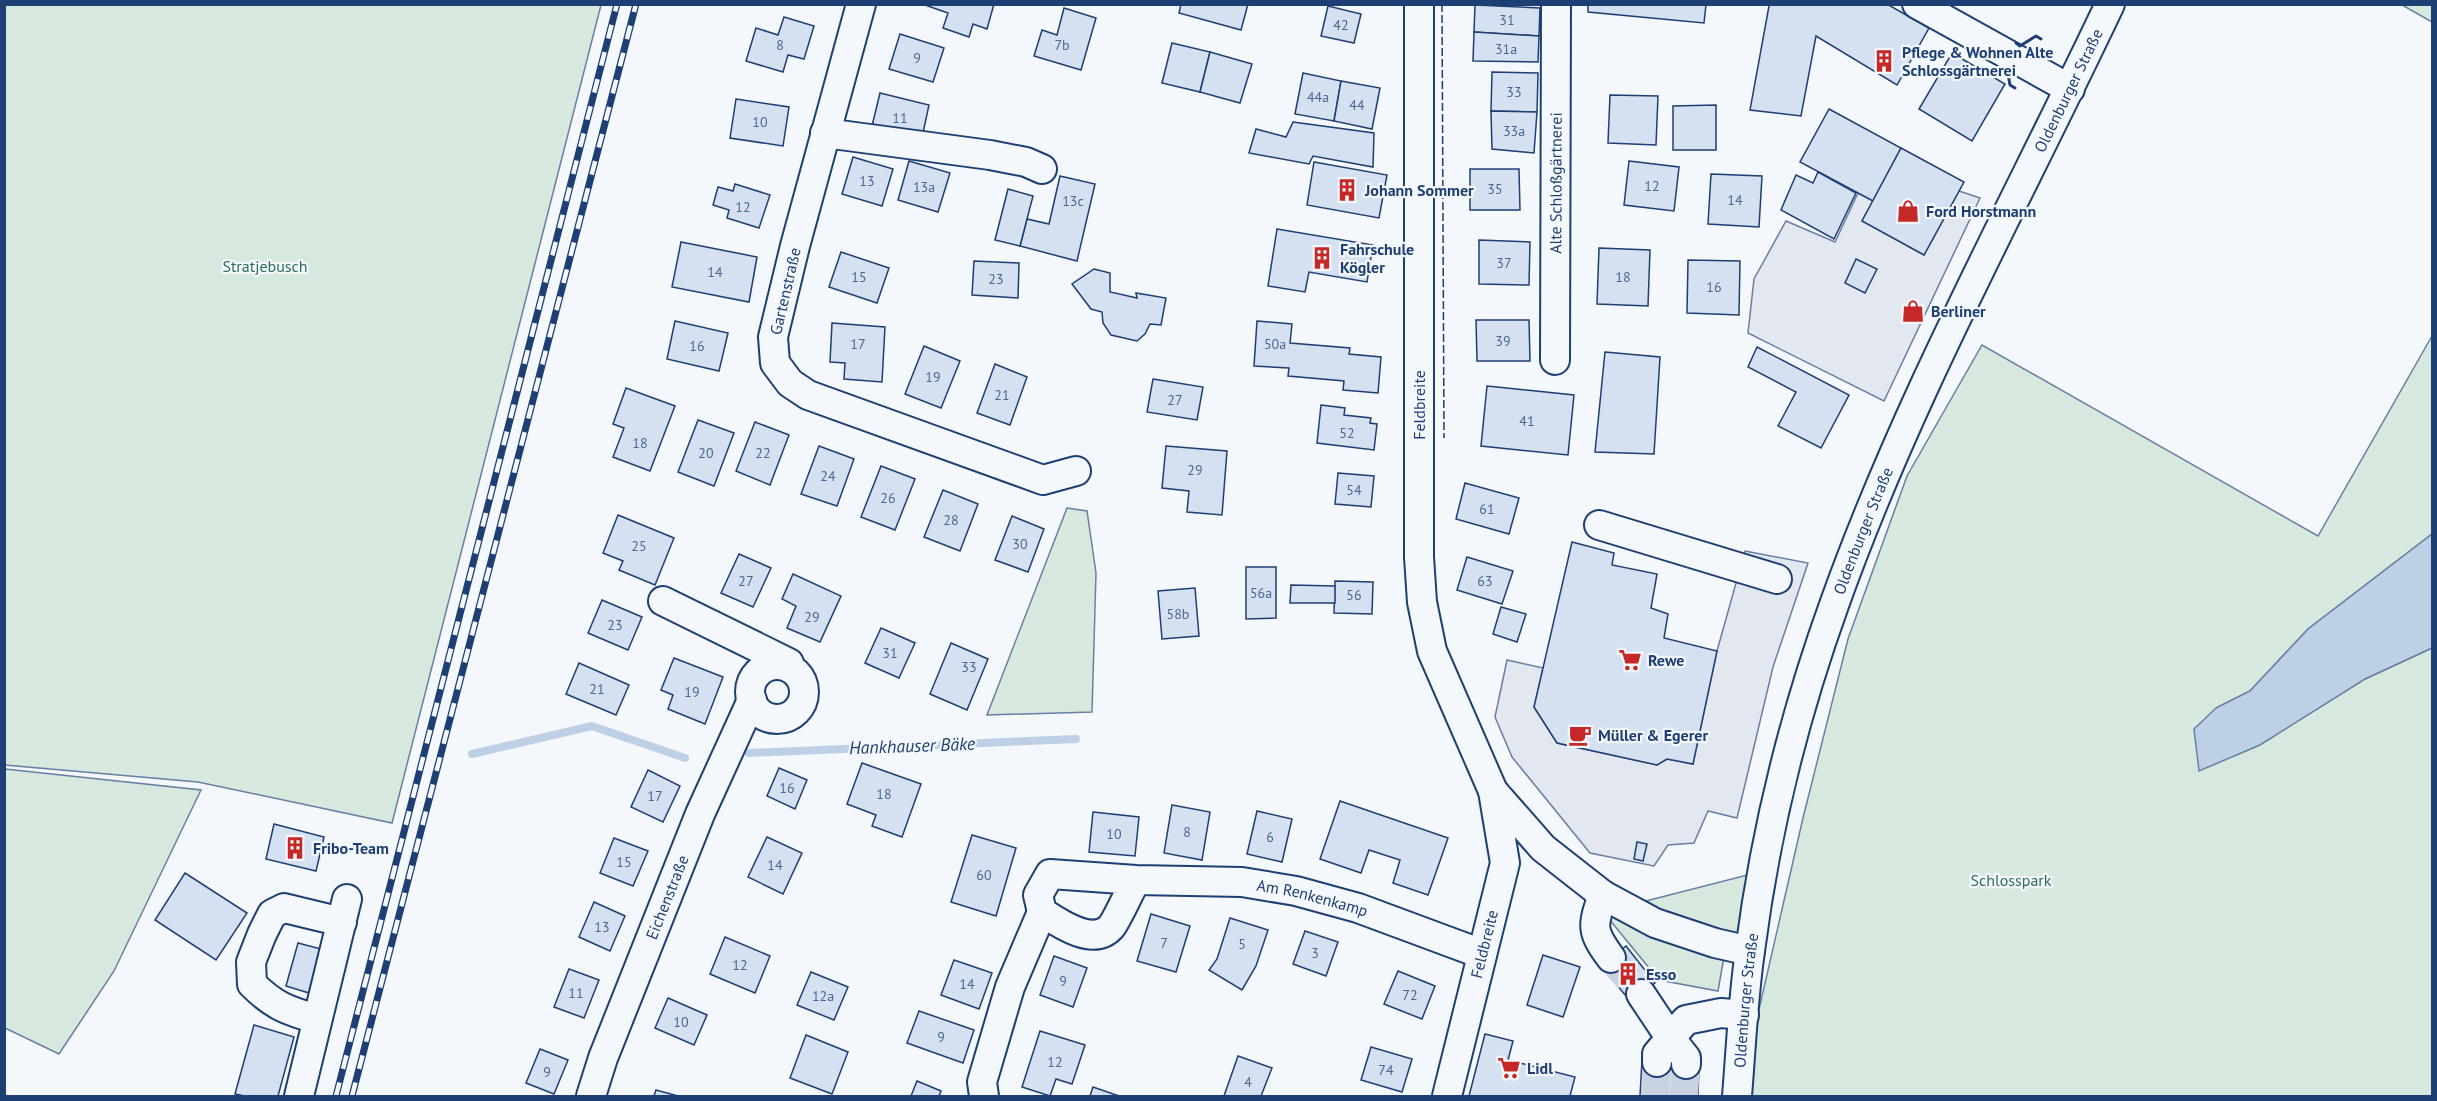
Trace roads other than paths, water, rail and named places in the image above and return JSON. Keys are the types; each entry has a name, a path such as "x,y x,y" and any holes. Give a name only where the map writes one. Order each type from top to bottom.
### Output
{"street":[{"name":"Gartenstraße","path":"861,4 825,133 773,337 775,363 790,383 829,404 1043,480 1076,471"},
{"name":"Feldbreite","path":"1419,4 1419,557 1422,603 1432,651 1493,791 1505,863 1447,1096"},
{"name":"Alte Schloßgärtnerei","path":"1555,360 1556,4"},
{"path":"1917,4 2070,89"},
{"name":"Oldenburger Straße","path":"1737,1096 1750,951 1783,778 1806,691 1834,604 1887,467 2110,4"},
{"path":"825,133 990,155 1026,162 1042,169"},
{"path":"1599,525 1777,579"},
{"path":"663,601 789,663 790,668 802,682 803,700 792,714 774,719 758,711 752,700"},
{"name":"Eichenstraße","path":"591,1096 603,1058 700,814 752,700 750,689 753,681 763,669 776,665 790,668"},
{"name":"Feldbreite","path":"1493,791 1543,848 1603,895 1655,923 1715,943 1750,951"},
{"name":"Am Renkenkamp","path":"984,1096 982,1082 1010,987 1042,912 1038,894 1050,874 1136,880 1242,882 1296,891 1358,908 1482,954"},
{"path":"1042,912 1078,932 1094,934 1111,927 1136,880"},
{"path":"1603,895 1593,922 1599,942 1611,958"},
{"path":"298,1096 344,910 284,908 272,914 251,962 252,984 269,1001 288,1011 317,1019"},
{"path":"1641,994 1664,1051"},
{"path":"1664,1051 1686,1020 1721,1014 1744,1015"},
{"path":"1664,1051 1686,1058 1686,1064"}],"water":[{"path":"2432,534 2432,648 2365,679 2260,745 2199,771 2194,729 2216,708 2250,691 2308,629"}],"waterway":[{"name":"Hankhauser Bäke","path":"472,754 592,726 685,758"},
{"name":"Hankhauser Bäke","path":"749,753 1076,739"}],"tunnel":[{"path":"1611,958 1641,994"},
{"path":"1655,1096 1657,1062"},
{"path":"1684,1096 1686,1064"}],"railway":[{"path":"336,1096 617,4"},
{"path":"352,1096 636,4"}],"place":[{"name":"Pflege & Wohnen Alte Schlossgärtnerei","path":"1884,61"},
{"name":"Johann Sommer","path":"1347,190"},
{"name":"Ford Horstmann","path":"1908,211"},
{"name":"Fahrschule Kögler","path":"1322,258"},
{"name":"Berliner","path":"1913,311"},
{"name":"Rewe","path":"1630,660"},
{"name":"Müller & Egerer","path":"1580,735"},
{"name":"Fribo-Team","path":"295,848"},
{"name":"Esso","path":"1628,974"},
{"name":"Lidl","path":"1509,1068"}],"park label":[{"name":"Stratjebusch","path":"265,266"},
{"name":"Schlosspark","path":"2011,880"}]}
